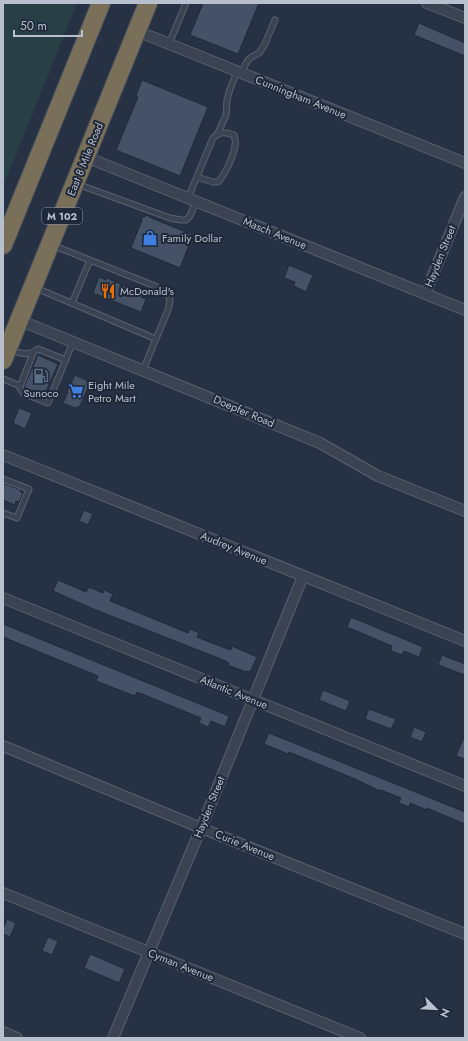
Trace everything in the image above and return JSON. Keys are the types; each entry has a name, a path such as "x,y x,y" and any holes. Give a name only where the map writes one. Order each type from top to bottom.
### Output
{"highway":[{"path":"3,245 101,3"},
{"path":"136,3 134,6 138,29"},
{"name":"East 8 Mile Road","path":"5,353 148,3"}],"street":[{"path":"427,3 465,18"},
{"name":"Cunningham Avenue","path":"138,29 169,44 239,73 465,163"},
{"name":"Masch Avenue","path":"86,157 465,310"},
{"name":"Hayden Street","path":"425,294 465,197"},
{"name":"Doepfer Road","path":"19,320 320,443 378,476 465,512"},
{"name":"Audrey Avenue","path":"3,455 465,641"},
{"name":"Hayden Street","path":"113,1038 201,828 303,576"},
{"name":"Atlantic Avenue","path":"3,598 465,786"},
{"name":"Curie Avenue","path":"3,746 201,828 465,934"},
{"name":"Cyman Avenue","path":"3,893 360,1038"},
{"path":"3,1032 17,1038"}],"lane":[{"path":"169,44 186,3"},
{"path":"75,183 176,220 186,220 190,216 197,177 213,138 218,133 226,115 226,100 230,89 246,63 250,58 259,53 264,46 275,20"},
{"path":"197,177 213,182 218,182 222,178 236,143 234,135 226,132 218,133"},
{"path":"50,244 154,286 169,296 170,301 168,310 143,370"},
{"path":"72,303 90,260"},
{"path":"33,286 156,339"},
{"path":"3,379 18,385 23,393 48,403 73,342"},
{"path":"5,353 25,355 33,353 38,349 66,360"},
{"path":"20,387 33,353"},
{"path":"3,480 29,489 16,518 3,513"}],"green space":[{"path":"3,3 77,3 3,187"}],"building":[{"path":"203,3 259,3 238,54 190,35"},
{"path":"419,23 465,43 465,56 414,35"},
{"path":"142,80 208,107 180,176 116,150 138,97 136,96"},
{"path":"148,215 149,217 193,235 180,268 131,248 142,220 141,218"},
{"path":"289,265 313,275 306,292 294,286 295,282 284,278"},
{"path":"99,277 106,280 107,278 143,294 141,297 146,299 141,312 93,293"},
{"path":"38,355 58,364 44,396 24,387"},
{"path":"75,375 86,380 89,385 80,406 75,408 63,403"},
{"path":"19,408 32,413 25,429 13,423"},
{"path":"3,483 21,490 20,492 23,493 19,502 16,501 15,505 3,500"},
{"path":"84,510 93,514 88,525 79,521"},
{"path":"58,580 86,592 89,587 103,593 104,590 113,594 110,601 188,633 190,629 199,633 197,637 217,645 231,650 232,646 257,657 250,672 246,672 228,665 229,663 226,661 91,608 53,591"},
{"path":"351,617 423,647 419,657 404,651 402,655 391,651 392,646 347,627"},
{"path":"3,624 229,716 225,727 211,721 208,727 199,723 201,718 137,692 135,696 96,681 98,676 3,637"},
{"path":"442,655 465,664 465,675 438,665"},
{"path":"323,690 350,701 346,711 319,700"},
{"path":"369,709 396,719 391,729 365,719"},
{"path":"414,727 426,732 422,742 410,737"},
{"path":"269,733 465,812 465,824 427,808 427,810 410,803 409,807 399,803 401,798 381,790 380,791 289,752 288,754 264,744"},
{"path":"465,735 465,759 456,756"},
{"path":"7,919 16,923 10,937 3,934 3,929"},
{"path":"48,937 58,941 52,955 42,951"},
{"path":"90,954 125,969 119,983 84,968"}],"place":[{"name":"Family Dollar","path":"150,238"},
{"name":"McDonald's","path":"108,291"},
{"name":"Sunoco","path":"41,376"},
{"name":"Eight Mile Petro Mart","path":"76,391"}]}
